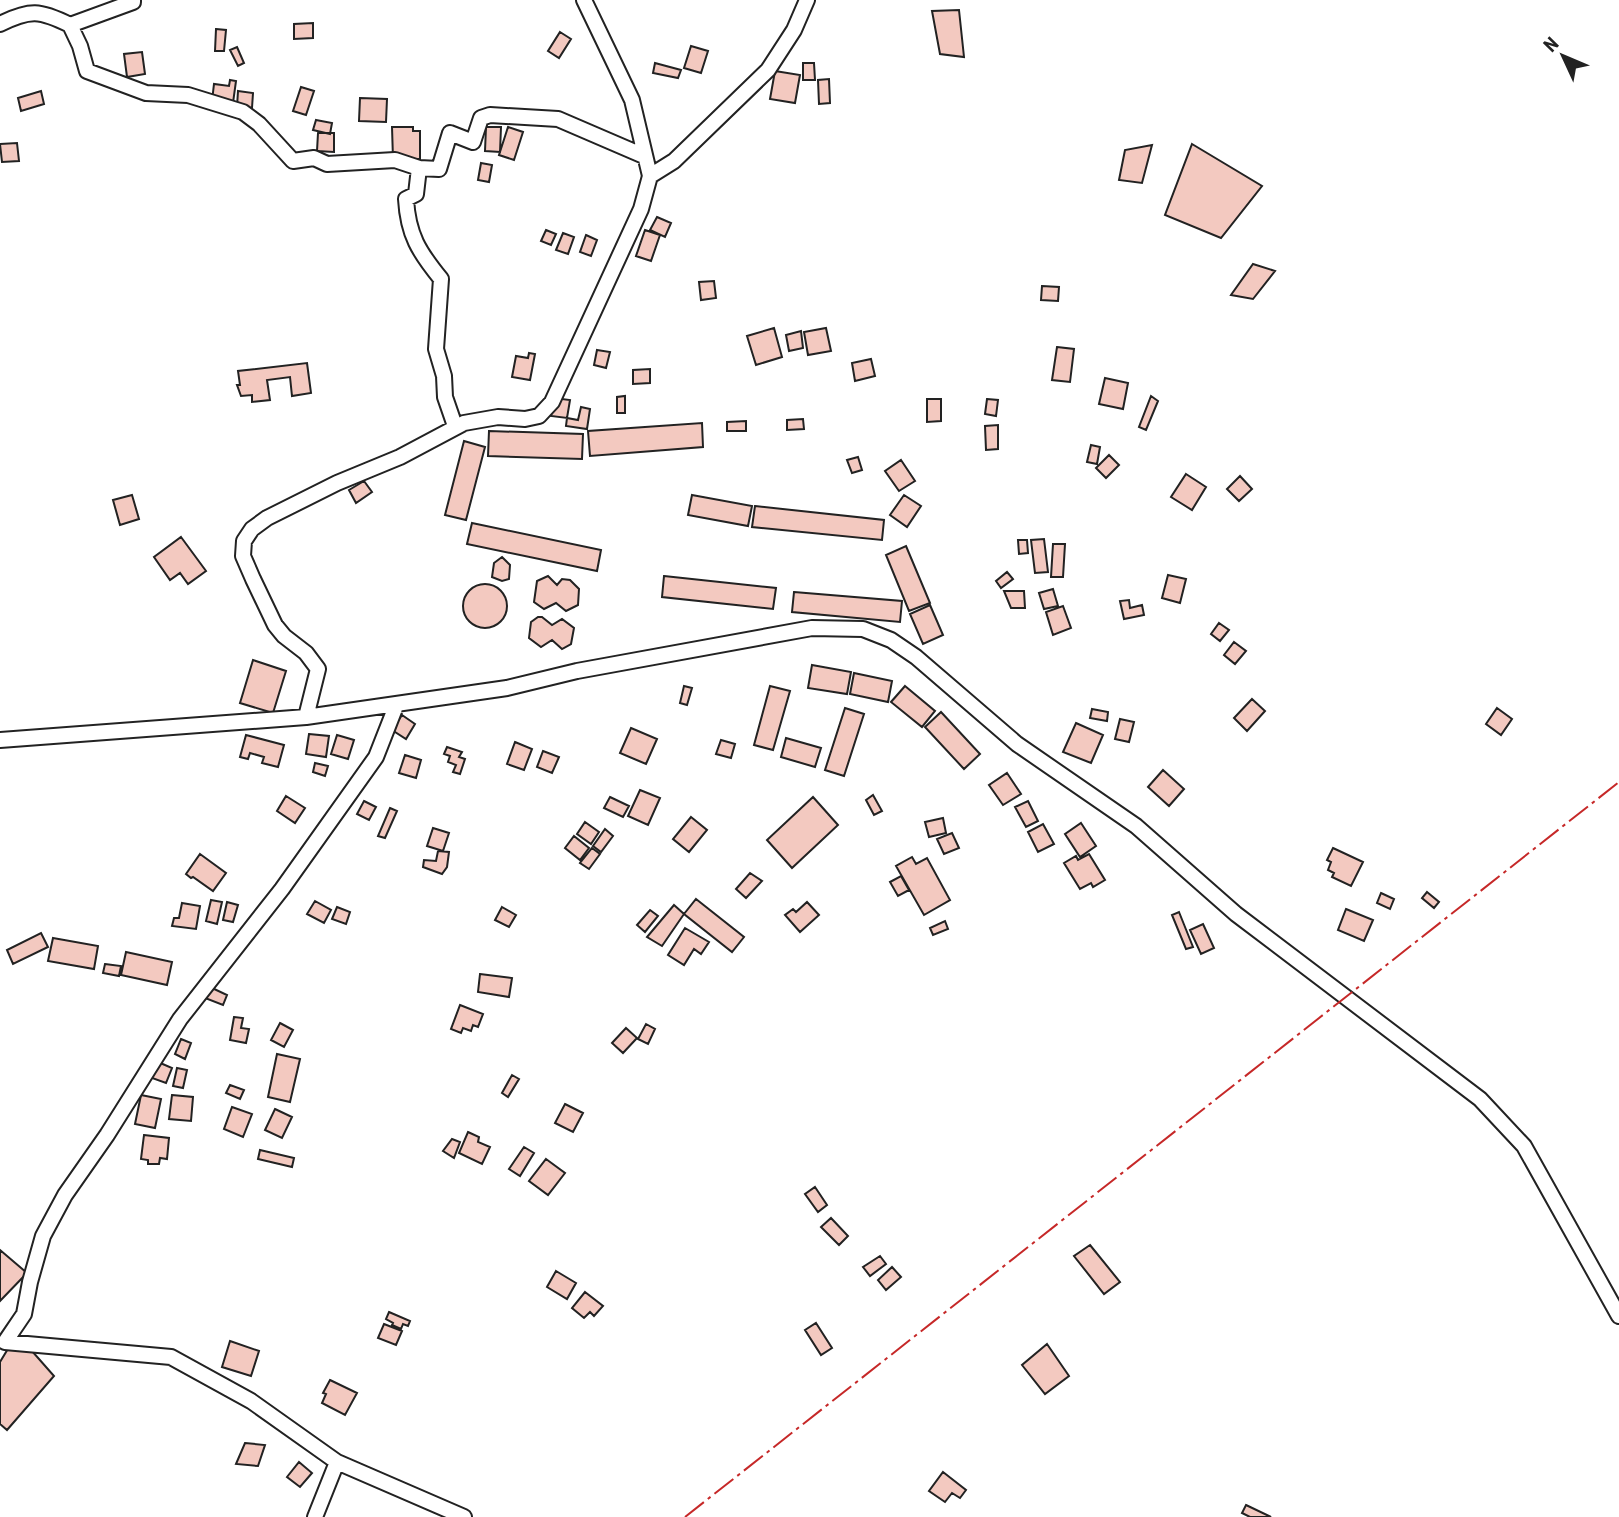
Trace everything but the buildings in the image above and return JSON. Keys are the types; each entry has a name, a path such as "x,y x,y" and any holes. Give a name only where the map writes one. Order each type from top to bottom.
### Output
{"street":[{"path":"70,25 133,0"},
{"path":"306,717 318,669 306,653 284,636 275,625 243,556 243,541 252,529 267,519 337,483 400,457 464,422 498,417 539,416 552,402 641,209 650,176 632,100 584,0"},
{"path":"650,176 674,161 768,69 794,30 807,0"},
{"path":"0,24 19,15 40,12 70,25 80,46 86,71 146,93 188,95 243,112 259,124 293,161 314,158 327,164 395,160 419,168 439,169 450,133 473,142 481,118 490,114 558,119 644,156"},
{"path":"419,168 416,194 406,199 407,220 419,251 441,279 436,349 444,376 445,397 455,426"},
{"path":"0,740 306,717 396,706 507,688 577,671 812,628 863,629 891,640 916,657 1017,744 1136,827 1236,914 1480,1099 1524,1146 1619,1316"},
{"path":"396,706 376,757 282,889 180,1019 107,1135 65,1195 43,1236 24,1314 5,1342 171,1357 251,1401 337,1462 464,1517"},
{"path":"315,1517 337,1462"}],"power":[{"path":"685,1517 1619,782"}]}
